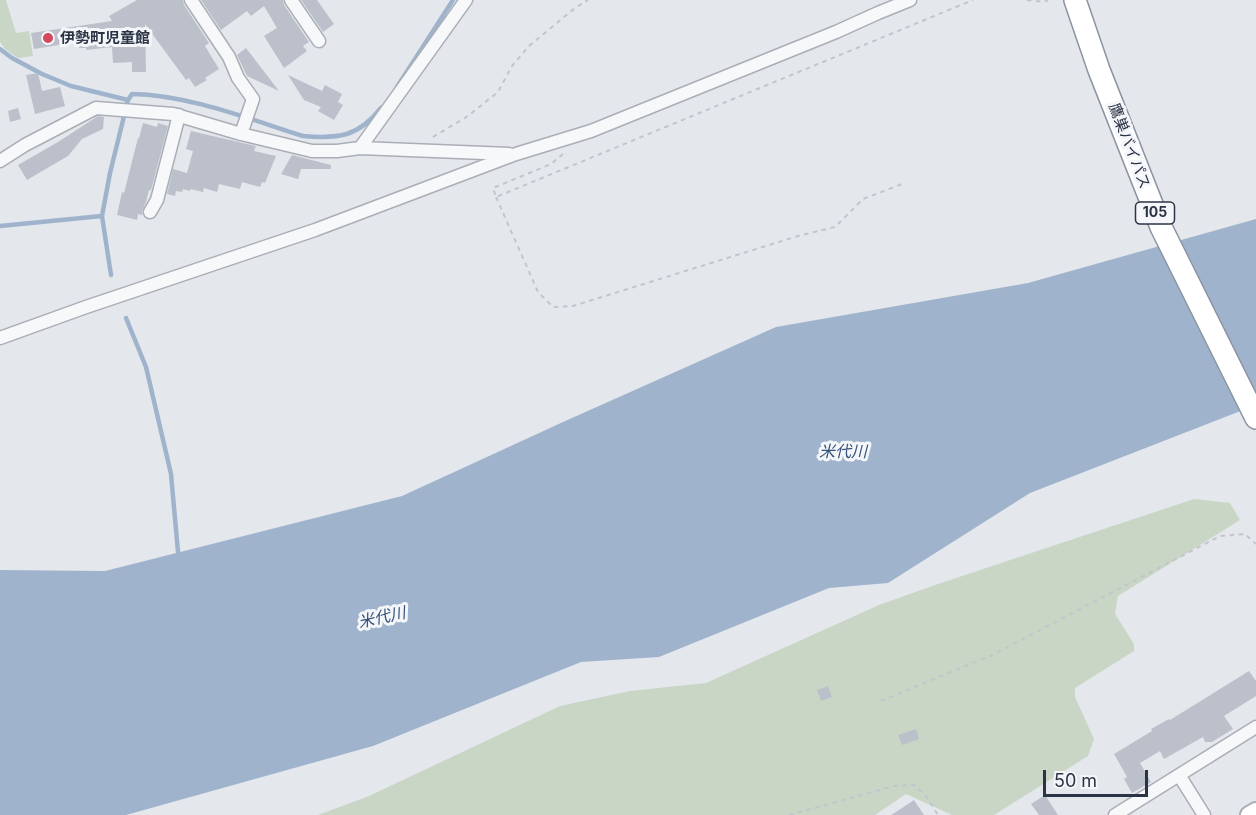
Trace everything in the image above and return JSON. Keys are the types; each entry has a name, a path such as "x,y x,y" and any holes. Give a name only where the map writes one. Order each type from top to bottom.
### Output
{"highway":[{"name":"鷹巣バイパス","path":"1074,0 1161,227 1256,418"}],"street":[{"path":"191,0 229,57 238,78 254,99 243,130"},
{"path":"291,0 320,40"},
{"path":"360,148 466,0"},
{"path":"0,338 315,230 516,154 591,131 909,0"},
{"path":"0,161 25,145 96,108 173,114 243,130 312,151 360,148 516,154"},
{"path":"150,212 157,200 179,116"},
{"path":"1115,815 1256,727"},
{"path":"1179,775 1204,815"},
{"path":"1249,815 1256,811"}],"path":[{"path":"430,140 468,116 498,92 512,66 529,46 588,0"},
{"path":"495,197 973,0"},
{"path":"1027,0 1044,2 1048,0"},
{"path":"567,151 551,164 493,188 538,292 553,307 573,306 798,236 835,227 862,199 902,184"},
{"path":"881,701 992,655 1220,536 1245,534 1256,544"},
{"path":"789,815 894,786 914,785 925,795 938,815"}],"green space":[{"path":"0,0 6,0 16,33 29,31 33,56 18,58 5,49 0,42"},
{"path":"1194,499 1230,503 1240,520 1118,596 1115,614 1134,644 1134,651 1075,688 1075,697 1094,739 1088,756 994,815 952,815 906,794 875,815 318,815 369,796 560,706 630,691 706,683 879,605"}],"water":[{"name":"米代川","path":"1256,219 1256,405 1030,493 888,583 829,588 659,657 581,662 373,746 126,815 0,815 0,570 105,571 402,496 776,327 1028,283"}],"building":[{"path":"137,0 183,0 209,43 205,46 219,69 195,87 189,78 186,80 145,24 146,72 132,72 132,62 113,63 112,47 86,50 86,48 79,48 78,42 34,49 31,33 112,21 109,16"},
{"path":"201,0 283,0 309,42 303,46 307,51 284,68 264,36 277,28 264,6 251,16 247,11 221,30"},
{"path":"301,0 317,0 334,24 323,32"},
{"path":"246,48 279,91 247,76 237,55"},
{"path":"38,73 42,91 60,87 65,106 35,114 26,75"},
{"path":"288,75 322,91 325,85 342,94 338,102 343,105 334,120 318,111 321,107 304,100"},
{"path":"18,108 21,119 10,122 8,111"},
{"path":"98,116 104,117 103,129 82,139 68,156 27,180 18,165"},
{"path":"143,123 157,127 158,123 168,126 151,190 149,190 142,215 138,214 137,220 117,215"},
{"path":"191,131 256,146 254,151 276,156 265,183 262,182 260,187 242,182 240,189 219,184 217,192 204,188 203,192 183,189 182,192 176,191 175,196 167,194 173,169 187,173 193,151 186,149"},
{"path":"292,155 331,165 331,169 301,169 298,179 281,174"},
{"path":"1249,671 1256,681 1256,696 1224,716 1233,729 1212,742 1205,742 1203,737 1164,759 1160,751 1140,763 1151,782 1132,793 1124,779 1127,777 1114,754 1152,731 1151,729 1170,720"},
{"path":"828,686 832,697 821,701 817,690"},
{"path":"916,729 919,739 902,745 898,735"},
{"path":"1045,795 1058,815 1039,815 1031,804"},
{"path":"914,800 924,815 891,815 902,808"}],"waterway":[{"path":"397,87 453,0"},
{"path":"0,49 42,74 71,86 128,100"},
{"path":"111,275 102,216 110,173 128,100 132,94 153,95 197,103 303,136 315,137 346,134 364,125 381,108"},
{"path":"0,226 102,216"},
{"path":"126,318 146,367 171,474 178,552"}],"place":[{"name":"伊勢町児童館","path":"48,38"}]}
